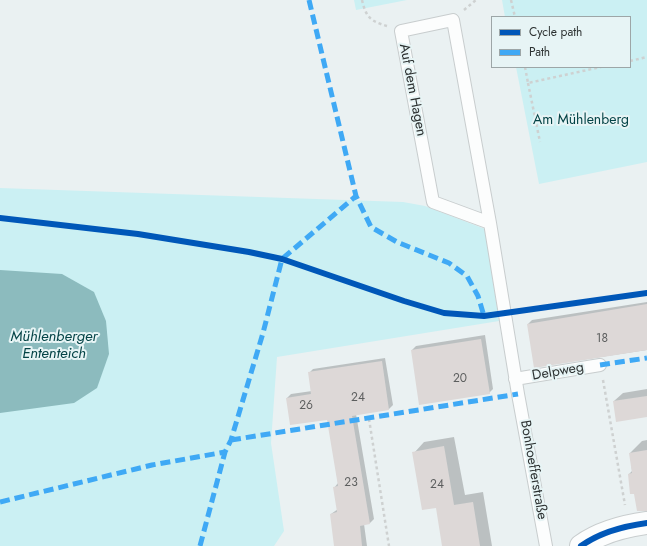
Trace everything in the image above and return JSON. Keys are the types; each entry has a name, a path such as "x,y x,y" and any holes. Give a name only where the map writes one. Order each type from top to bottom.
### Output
{"street":[{"path":"581,546 588,540 638,524"}],"lane":[{"name":"Auf dem Hagen","path":"490,223 433,202 401,31 453,20 490,223 518,394"},
{"name":"Delpweg","path":"515,379 600,365"},
{"name":"Bonhoefferstraße","path":"518,394 546,546"}],"path":[{"path":"362,0 364,9 372,22 401,31"},
{"path":"511,0 515,16"},
{"path":"631,61 647,57"},
{"path":"525,68 540,142"},
{"path":"528,83 596,68"},
{"path":"600,365 638,524"},
{"path":"369,419 389,546"}],"green space":[{"path":"354,0 407,0 356,10"},
{"name":"Am Mühlenberg","path":"502,0 647,0 647,162 539,184 516,68 631,68 631,16 505,16"},
{"path":"0,188 403,202 425,206 485,229 499,321 277,357 271,443 284,531 274,546 0,546"}],"water":[{"name":"Mühlenberger Ententeich","path":"0,270 62,274 94,292 106,321 109,354 97,388 74,403 0,413"}],"building":[{"path":"647,304 647,350 534,368 527,324"},
{"path":"481,339 490,394 419,405 411,350"},
{"path":"382,361 389,410 352,416 370,524 360,526 362,546 334,546 330,514 337,512 333,487 338,486 327,420 290,425 286,398 311,394 308,372"},
{"path":"647,396 647,417 616,422 613,401"},
{"path":"444,446 454,505 473,502 480,546 442,546 436,508 422,510 412,452"},
{"path":"647,450 647,511 637,511 634,494 630,494 628,474 632,473 629,453"}],"marked path":[{"path":"309,0 356,196 371,227 397,242 449,263 467,276 478,296 484,316"},
{"path":"200,546 225,452 231,440 263,333 282,259 356,196"},
{"path":"600,365 647,358"},
{"path":"231,440 518,394"},
{"path":"0,502 152,465 225,452"}],"cycle path":[{"path":"0,218 138,234 249,252 282,259 404,301 444,313 484,316 647,293"},
{"path":"581,546 596,537 612,531 647,523"}]}
